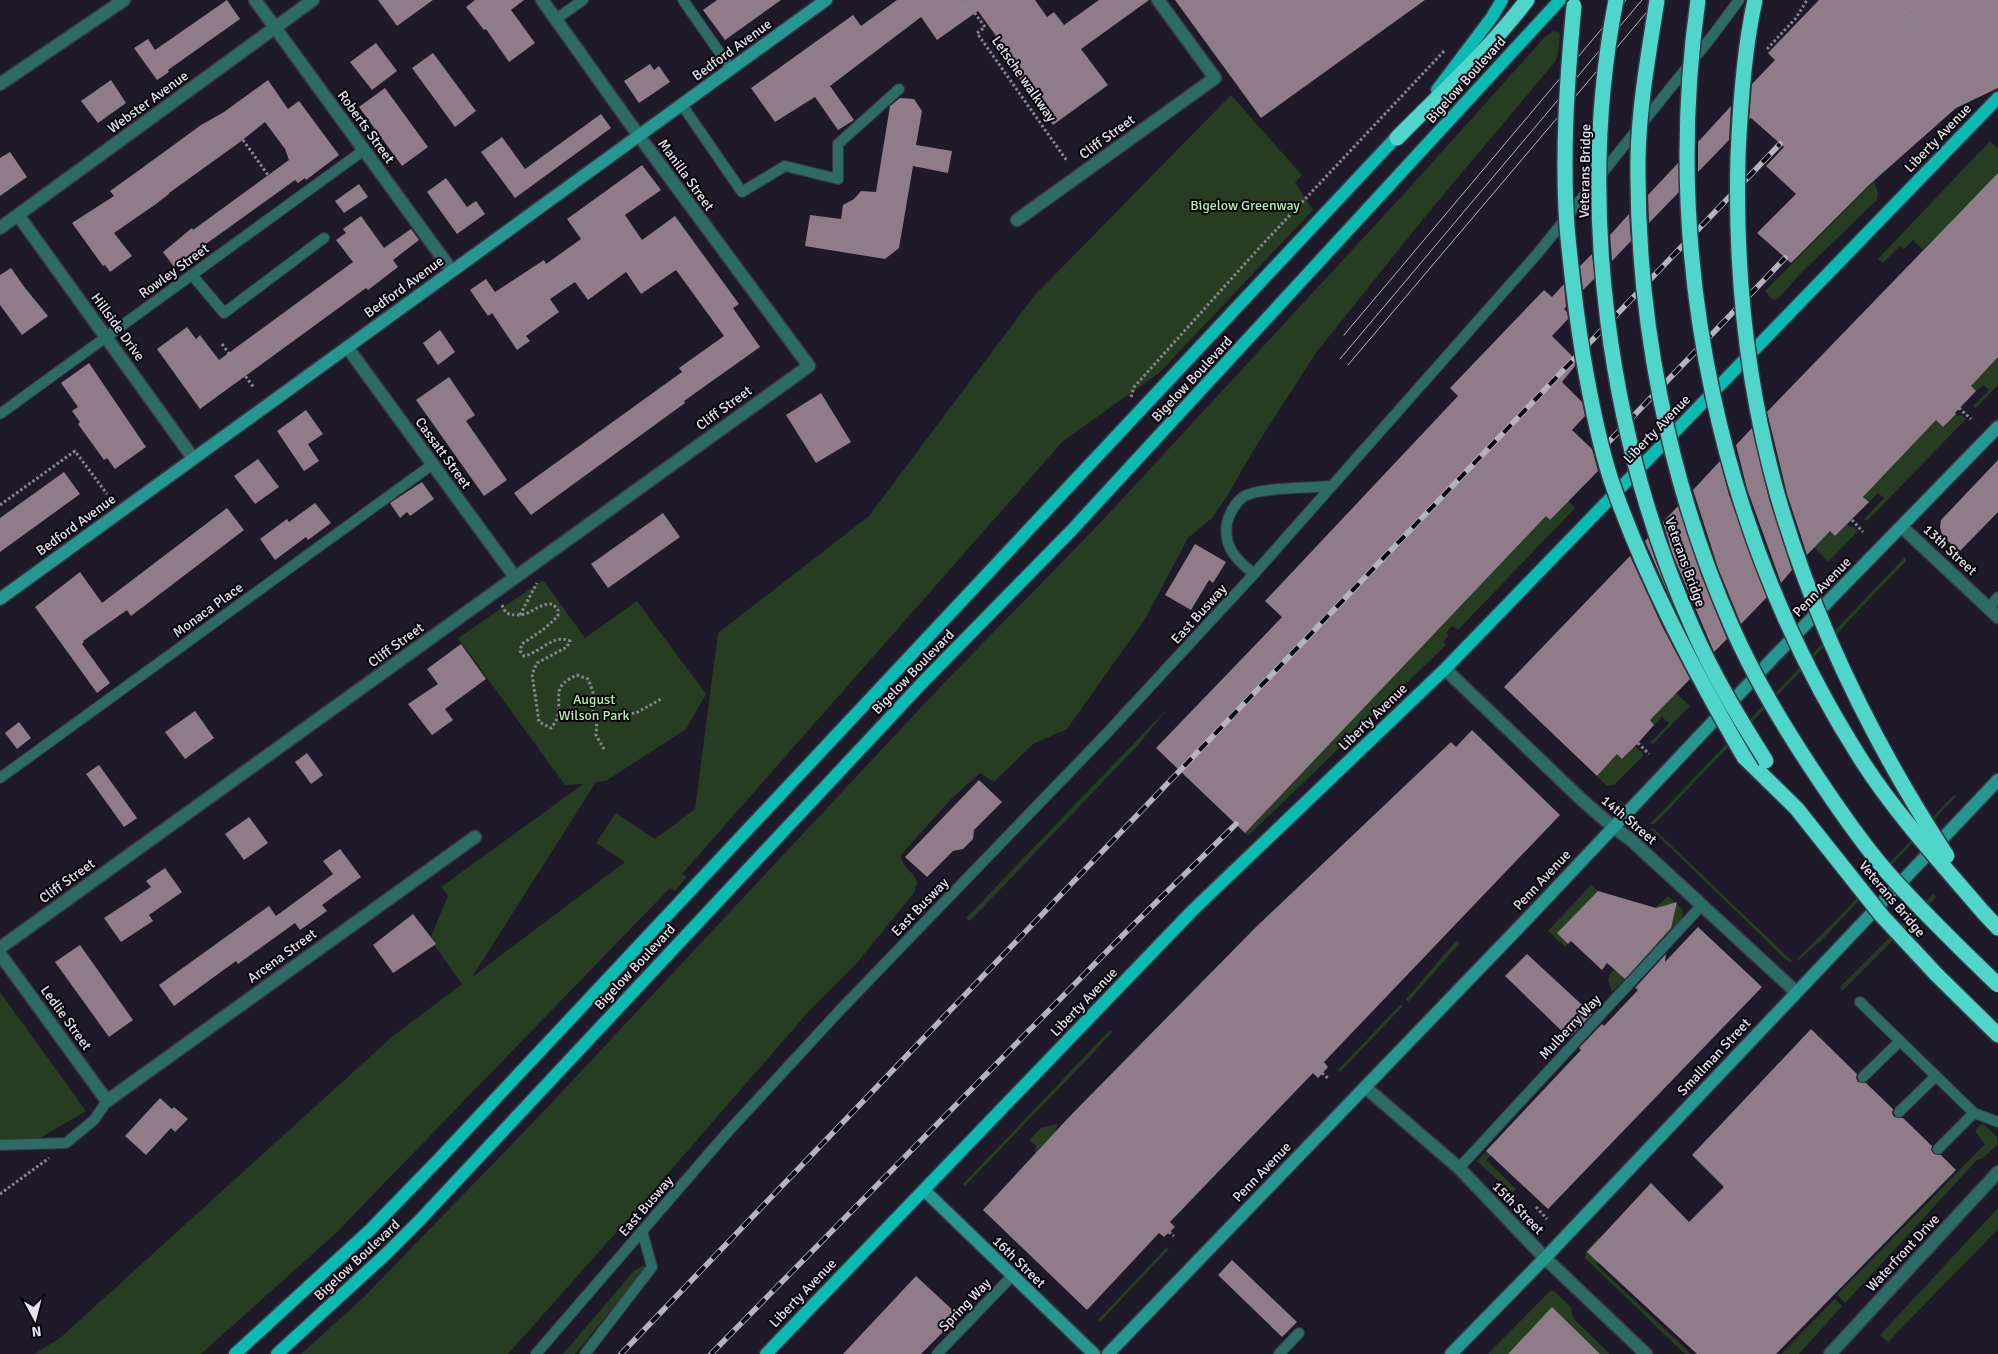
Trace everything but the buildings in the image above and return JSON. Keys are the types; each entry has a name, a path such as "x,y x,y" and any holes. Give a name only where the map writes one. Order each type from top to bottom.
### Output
{"highway":[{"path":"1397,138 1476,57 1527,0"},
{"name":"Veterans Bridge","path":"1616,0 1604,85 1599,196 1602,264 1621,406 1637,472 1659,543 1692,629 1727,697 1797,809 1882,916 1936,974 1998,1035"},
{"path":"1657,0 1645,76 1638,155 1639,241 1649,336 1665,421 1706,563 1732,628 1767,697 1802,754 1845,817 1892,878 1933,922 1998,985"},
{"path":"1698,0 1687,102 1687,179 1692,253 1700,321 1714,399 1728,456 1746,516 1800,652 1832,712 1864,763 1913,829 1998,928"},
{"path":"1755,0 1740,118 1737,200 1740,268 1749,358 1778,496 1802,571 1842,670 1891,763 1942,850 1983,912"},
{"path":"1570,2 1566,140 1567,225 1575,305 1590,397 1611,478 1638,552 1718,712 1744,757 1797,809"}],"main road":[{"name":"Bigelow Boulevard","path":"235,1354 370,1230 439,1159 1397,138 1449,76 1502,0"},
{"name":"Bigelow Boulevard","path":"277,1354 379,1261 419,1221 924,681 1071,531 1526,36 1570,2"},
{"name":"Liberty Avenue","path":"766,1354 1193,910 1445,669 1998,98"}],"street":[{"path":"0,84 124,0"},
{"name":"Roberts Street","path":"255,0 452,271"},
{"name":"Webster Avenue","path":"0,228 313,0"},
{"name":"Manilla Street","path":"542,0 639,136 809,366"},
{"name":"Bedford Avenue","path":"0,599 826,0"},
{"name":"Cliff Street","path":"1017,220 1215,78 1158,0"},
{"name":"Hillside Drive","path":"18,215 193,458"},
{"name":"Cassatt Street","path":"347,347 515,577"},
{"name":"Cliff Street","path":"0,948 809,366"},
{"name":"Penn Avenue","path":"1108,1354 1366,1087 1774,656 1998,427"},
{"name":"13th Street","path":"1902,526 1993,612"},
{"name":"14th Street","path":"1445,669 1613,827 1630,839 1796,992"},
{"name":"Smallman Street","path":"1451,1354 1545,1258 1998,780"},
{"name":"Arcena Street","path":"108,1101 475,836"},
{"name":"Ledlie Street","path":"0,954 108,1101"},
{"name":"15th Street","path":"1366,1087 1459,1168 1545,1258 1646,1354"},
{"name":"Waterfront Drive","path":"1830,1354 1998,1172"},
{"name":"16th Street","path":"924,1190 1094,1354"}],"lane":[{"path":"556,19 583,0"},
{"path":"683,0 732,69"},
{"name":"East Busway","path":"536,1354 725,1135 842,1008 1108,732 1254,574 1538,253 1714,35 1739,0"},
{"path":"682,105 742,192 786,166 838,178 838,144 899,89"},
{"name":"Rowley Street","path":"0,414 364,150"},
{"path":"192,275 224,313 324,238"},
{"name":"Monaca Place","path":"0,778 433,464"},
{"path":"1254,574 1236,560 1227,542 1226,531 1229,518 1235,506 1244,497 1258,492 1331,486"},
{"path":"1993,612 1998,598"},
{"name":"Mulberry Way","path":"1459,1168 1702,905"},
{"path":"1860,1002 1974,1113 1998,1122"},
{"path":"1863,1077 1900,1041"},
{"path":"1899,1112 1936,1076"},
{"path":"0,1145 66,1143 94,1120 108,1101"},
{"path":"1938,1148 1974,1113"},
{"path":"585,1354 652,1266 642,1231"},
{"name":"Spring Way","path":"936,1354 1012,1276"},
{"path":"1279,1354 1299,1333"}],"path":[{"name":"Letsche walkway","path":"954,0 960,8 968,4 979,19 984,27 977,33 1068,161"},
{"path":"1767,49 1796,18 1807,0"},
{"path":"1905,11 1921,32"},
{"path":"1122,430 1134,387 1260,247 1446,50"},
{"path":"243,140 268,175"},
{"path":"222,344 254,388"},
{"path":"1960,408 1971,419"},
{"path":"0,505 75,450 107,494"},
{"path":"1852,520 1863,532"},
{"path":"520,615 538,581"},
{"path":"503,605 506,613 520,615 527,615 545,604 553,604 558,610 558,616 544,629 522,644 520,651 524,656 531,655 557,639 564,638 570,641 568,647 537,663 532,674 539,722 551,728 558,716 557,694 564,681 577,675 588,680 593,692 590,706 597,718 596,735 604,750"},
{"path":"597,718 636,712 663,698"},
{"path":"1638,744 1649,754"},
{"path":"1322,1073 1329,1078"},
{"path":"0,1194 48,1160 66,1143"},
{"path":"1536,1207 1547,1219"},
{"path":"1169,1232 1174,1236"}],"green space":[{"path":"1553,31 1560,33 1558,55 1555,62 1428,213 1315,354 1253,451 1226,498 1212,518 1188,538 1145,619 1067,729 1033,744 994,782 980,773 951,799 901,855 903,863 916,879 917,883 914,893 856,964 809,1011 508,1354 301,1354 364,1297 544,1111 941,686 1101,522 1413,184 1544,38"},
{"path":"1231,95 1302,175 1295,183 1313,210 1159,373 1063,441 682,874 687,877 675,891 670,888 336,1233 201,1354 34,1354 60,1338 393,1036 462,984 430,939 448,896 441,887 583,784 565,785 458,638 543,580 585,638 637,601 706,694 686,729 606,781 596,782 472,977 625,862 596,843 616,813 655,839 695,809 718,633 869,516 1034,296"},
{"path":"1990,141 1998,149 1998,173 1923,250 1913,240 1904,249 1900,246 1883,263 1878,259"},
{"path":"1874,181 1878,193 1877,200 1801,273 1779,298 1775,300 1771,298 1765,291"},
{"path":"1998,357 1998,385 1976,408 1973,406 1989,390 1983,385 1976,391 1971,386"},
{"path":"1956,414 1966,419 1867,521 1864,519 1884,498 1878,493 1869,502 1863,497 1936,420 1943,427"},
{"path":"1568,501 1575,508 1458,630 1452,626 1446,633 1449,635 1443,642 1446,645 1248,836 1245,833 1546,516 1550,520"},
{"path":"1847,524 1858,531 1828,562 1814,547 1830,531 1835,536"},
{"path":"1905,557 1906,561 1669,809 1654,824 1650,824"},
{"path":"1676,693 1690,706 1653,744 1650,743 1669,723 1662,717 1654,725 1650,720"},
{"path":"1167,709 1139,744 970,921 966,918"},
{"path":"1635,746 1644,755 1614,785 1607,786 1597,776 1617,754 1623,759"},
{"path":"1957,795 1822,940 1797,961 1953,796"},
{"path":"1650,828 1654,829 1793,962 1789,962 1784,958"},
{"path":"1591,885 1598,891 1557,933 1568,944 1565,947 1548,931"},
{"path":"1933,894 1936,897 1842,991 1840,987"},
{"path":"1668,896 1683,910 1682,920 1612,992 1608,980 1610,974 1671,905 1667,904 1658,909 1655,908"},
{"path":"1456,941 1460,943 1408,1002 1406,999"},
{"path":"0,992 86,1111 30,1144 0,1145"},
{"path":"1400,1005 1403,1006 1340,1072 1338,1070"},
{"path":"1110,1030 1112,1032 1093,1053 965,1186 963,1184"},
{"path":"1058,1124 1055,1132 1035,1154 1036,1145 1030,1142 1030,1139 1042,1127"},
{"path":"1983,1124 1997,1137 1998,1144 1983,1158 1977,1160 1845,1303 1837,1295 1985,1144 1975,1131"},
{"path":"1486,1151 1491,1155 1486,1160 1516,1189 1512,1193 1477,1161"},
{"path":"1998,1208 1998,1229 1888,1342 1880,1335"},
{"path":"1599,1237 1611,1249 1597,1265 1691,1354 1685,1354 1585,1258 1586,1251"},
{"path":"1167,1247 1169,1249 1100,1322 1098,1320"},
{"path":"644,1265 641,1274 575,1354 563,1354 634,1271"},
{"path":"1550,1291 1554,1291 1571,1307 1573,1318 1610,1354 1488,1354"},
{"path":"1835,1299 1842,1306 1799,1354 1781,1354"}],"tram line":[{"path":"1344,335 1626,0"},
{"path":"1340,359 1642,0"},
{"path":"1348,365 1657,0"}],"railway":[{"path":"621,1354 1780,144"},
{"path":"1597,454 1785,258"},
{"path":"711,1354 1128,930 1236,824"}],"park label":[{"name":"Bigelow Greenway","path":"1245,205"},
{"name":"August Wilson Park","path":"594,708"}]}
